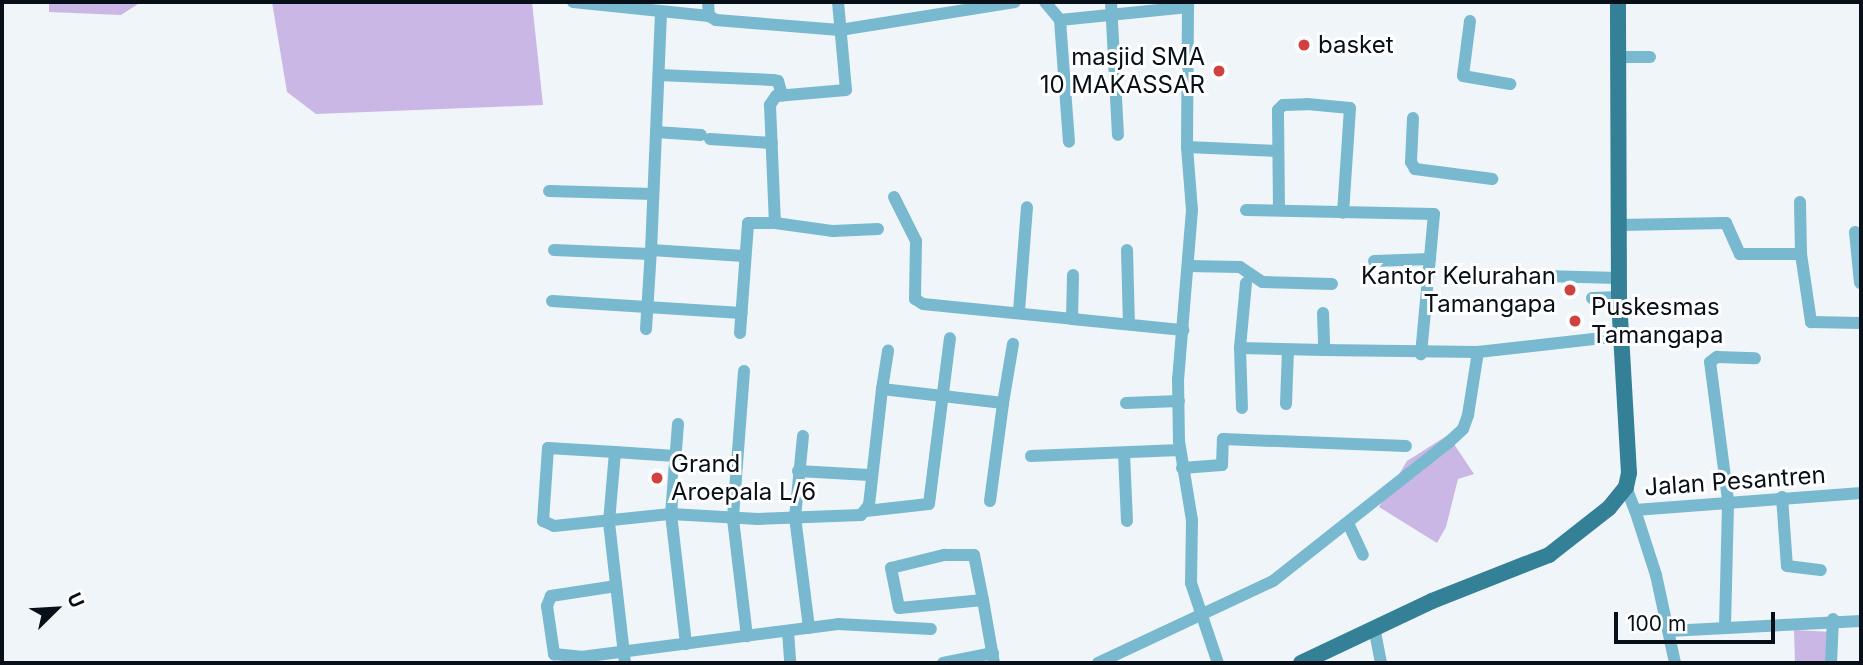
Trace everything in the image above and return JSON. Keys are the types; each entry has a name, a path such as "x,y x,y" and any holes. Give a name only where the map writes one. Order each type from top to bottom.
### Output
{"main road":[{"path":"1301,663 1375,632 1432,601 1549,555 1609,508 1626,487 1629,473 1619,297 1618,2"}],"street":[{"path":"573,2 840,30 1015,2"},
{"path":"708,2 709,16"},
{"path":"775,223 770,105 782,95 846,90 838,2"},
{"path":"1046,2 1060,20 1069,142"},
{"path":"1111,2 1118,135"},
{"path":"1060,20 1112,17 1188,4 1187,148 1192,210 1182,330 1180,450 1192,520 1191,583 1199,617 1218,663"},
{"path":"646,329 661,13"},
{"path":"1470,20 1463,76 1510,84"},
{"path":"1618,57 1650,57"},
{"path":"659,75 774,80 778,81 782,95"},
{"path":"1279,209 1276,151 1279,107 1350,108 1343,213"},
{"path":"1413,118 1411,162 1415,169 1492,179"},
{"path":"656,132 772,143"},
{"path":"1187,148 1276,151"},
{"path":"549,191 653,194"},
{"path":"894,197 916,241 915,299 923,304 1019,311 1182,330"},
{"path":"1800,202 1801,254 1811,322 1861,323"},
{"path":"1019,311 1027,207"},
{"path":"1247,210 1431,212 1435,230 1421,354"},
{"path":"740,333 748,223 775,223 833,231 878,229"},
{"path":"1619,225 1726,223 1740,254 1801,254"},
{"path":"1855,232 1861,285"},
{"path":"554,250 744,256"},
{"path":"1127,250 1129,324"},
{"path":"1374,261 1430,259"},
{"path":"1188,267 1240,267 1262,282 1332,284"},
{"path":"1072,319 1073,275"},
{"path":"1543,276 1619,278"},
{"path":"1242,408 1240,348 1246,283"},
{"path":"1592,298 1619,297"},
{"path":"552,301 742,313"},
{"path":"1324,313 1324,350"},
{"path":"1240,348 1421,354 1478,352 1620,336"},
{"path":"675,456 548,448 542,517 554,526 671,514 733,519 861,515 866,511 929,504 929,453 944,397 950,338"},
{"path":"990,501 1013,344"},
{"path":"866,511 888,350"},
{"path":"1286,404 1288,350"},
{"path":"1098,663 1273,581 1463,429 1478,352"},
{"path":"1725,627 1728,500 1710,362 1717,357 1755,358"},
{"path":"744,371 733,519 747,636"},
{"path":"882,389 1003,402"},
{"path":"1126,403 1179,401"},
{"path":"678,424 671,514 686,644"},
{"path":"803,436 795,517 809,628"},
{"path":"1182,468 1222,465 1223,439 1406,446"},
{"path":"1031,456 1180,450"},
{"path":"615,452 609,522 624,657"},
{"path":"1124,453 1127,522"},
{"path":"798,471 869,475"},
{"name":"Jalan Pesantren","path":"1626,487 1635,510 1728,500 1861,493"},
{"path":"1783,498 1787,566 1821,570"},
{"path":"1635,510 1669,631 1675,663"},
{"path":"1348,523 1363,555"},
{"path":"943,663 993,658 983,600 974,555 968,552 891,568 899,608 983,600"},
{"path":"616,586 563,592 548,600 550,645 554,654 568,661 624,657 686,644 838,624 931,629"},
{"path":"1669,631 1833,619 1861,621"},
{"path":"1831,663 1833,619"},
{"path":"788,631 790,663"},
{"path":"1375,632 1381,663"}],"shaded area":[{"path":"49,2 141,2 121,15 49,12"},
{"path":"272,2 532,2 543,105 316,114 287,92"},
{"path":"1448,435 1474,474 1458,479 1446,527 1437,543 1379,507 1407,461"},
{"path":"1794,630 1832,632 1830,663 1795,663"}],"place":[{"name":"basket","path":"1304,45"},
{"name":"masjid SMA 10 MAKASSAR","path":"1219,71"},
{"name":"Kantor Kelurahan Tamangapa","path":"1570,290"},
{"name":"Puskesmas Tamangapa","path":"1575,321"},
{"name":"Grand Aroepala L/6","path":"657,478"}]}
